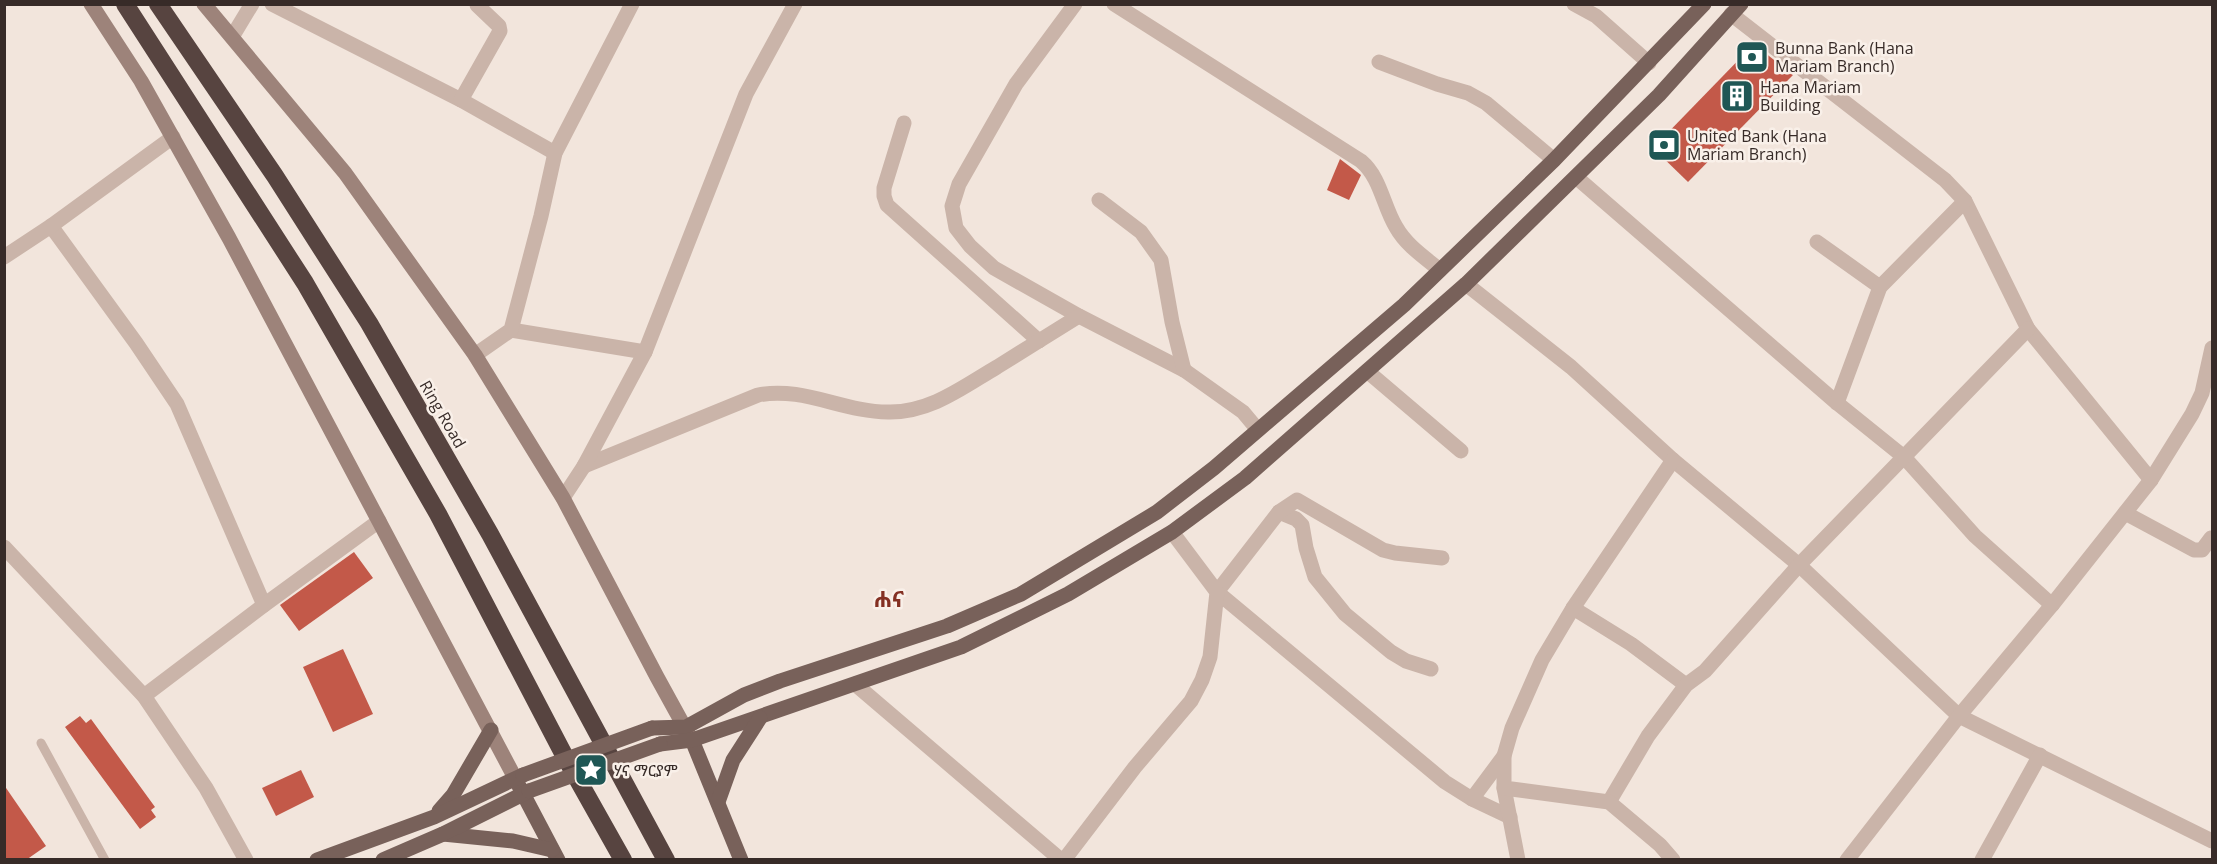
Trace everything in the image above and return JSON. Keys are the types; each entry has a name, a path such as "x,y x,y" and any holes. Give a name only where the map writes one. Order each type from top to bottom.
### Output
{"highway":[{"path":"125,4 305,283 438,514 564,755 623,860"},
{"name":"Ring Road","path":"158,4 275,176 369,323 490,534 666,860"}],"main road":[{"path":"316,860 434,817 519,777 652,728 689,734 753,692 947,626 1021,594 1157,512 1214,468 1404,305 1554,160 1704,4"},
{"path":"383,860 443,834 526,792 689,734 760,717 961,647 1068,594 1172,532 1245,477 1466,284 1659,95 1736,9"},
{"path":"1299,396 1318,415"},
{"path":"718,802 733,760 760,717"},
{"path":"434,817 453,795 491,730"},
{"path":"689,734 741,860"},
{"path":"519,777 555,855"},
{"path":"443,834 494,838 555,855"}],"street":[{"path":"91,4 141,81 230,238 491,730 519,777"},
{"path":"204,4 345,173 475,355 563,498 651,668 689,734"},
{"path":"232,37 252,4"},
{"path":"272,4 461,100 555,153"},
{"path":"475,355 511,330 542,216 555,153 632,4"},
{"path":"563,498 584,466 645,352 746,94 795,4"},
{"path":"1075,4 1016,84 959,184 952,206 956,228 970,246 994,268 1079,316 1184,370 1243,412 1258,430"},
{"path":"1114,4 1362,161 1371,170 1395,227 1408,243 1440,270"},
{"path":"1574,4 1596,16 1649,63"},
{"path":"461,100 500,31 499,26 477,5"},
{"path":"1736,9 1945,180 1965,201 2028,329 2151,480"},
{"path":"1379,62 1468,93 1486,104 1554,160"},
{"path":"904,123 884,188 884,196 888,205 1039,341"},
{"path":"4,257 51,226 172,137"},
{"path":"1576,177 1837,403 1904,457 1975,536 2052,605"},
{"path":"1100,200 1141,232 1161,260 1172,322 1184,370"},
{"path":"1837,403 1880,287 1965,201"},
{"path":"51,226 177,404 264,605"},
{"path":"1817,242 1880,287"},
{"path":"1466,284 1571,367 1673,459 1798,565 1959,716 2212,841"},
{"path":"584,466 758,395 774,392 792,393 863,410 888,412 913,410 941,401 1079,316"},
{"path":"1609,802 1648,736 1686,685 1706,671 1798,565 2028,329"},
{"path":"511,330 645,352"},
{"path":"1847,860 1959,716 2052,605 2151,480 2192,414 2202,393 2212,348"},
{"path":"1368,370 1461,451"},
{"path":"1518,860 1504,788 1504,756 1512,728 1542,660 1573,608 1673,459"},
{"path":"855,684 1062,860 1135,767 1191,701 1210,657 1217,592 1279,512 1297,500 1383,550 1442,558"},
{"path":"1279,512 1296,519 1302,525 1315,577 1345,614 1391,652 1406,661 1431,669"},
{"path":"2125,513 2194,550 2202,550 2211,538"},
{"path":"144,696 380,521"},
{"path":"1172,532 1217,592 1445,782 1510,818"},
{"path":"4,548 144,696 206,788 246,860"},
{"path":"1573,608 1631,644 1686,685"},
{"path":"1982,860 2040,755"},
{"path":"1472,799 1504,756"},
{"path":"1504,788 1609,802 1660,845 1673,860"}],"lane":[{"path":"41,743 105,860"}],"building":[{"name":"Hana Mariam Building","path":"1754,44 1793,75 1688,182 1653,148"},
{"path":"1340,159 1361,175 1349,200 1327,190"},
{"path":"354,552 373,578 299,631 280,605"},
{"path":"343,649 373,714 333,732 303,667"},
{"path":"80,716 86,723 91,719 155,807 151,810 156,817 140,829 65,727"},
{"path":"301,770 314,797 276,816 262,788"},
{"path":"4,785 46,846 26,860 4,860"}],"place":[{"name":"Bunna Bank (Hana Mariam Branch)","path":"1752,57"},
{"name":"Hana Mariam Building","path":"1737,96"},
{"name":"United Bank (Hana Mariam Branch)","path":"1664,145"},
{"name":"ሃና ማርያም","path":"591,770"}],"district":[{"name":"ሐና","path":"889,598"}]}
